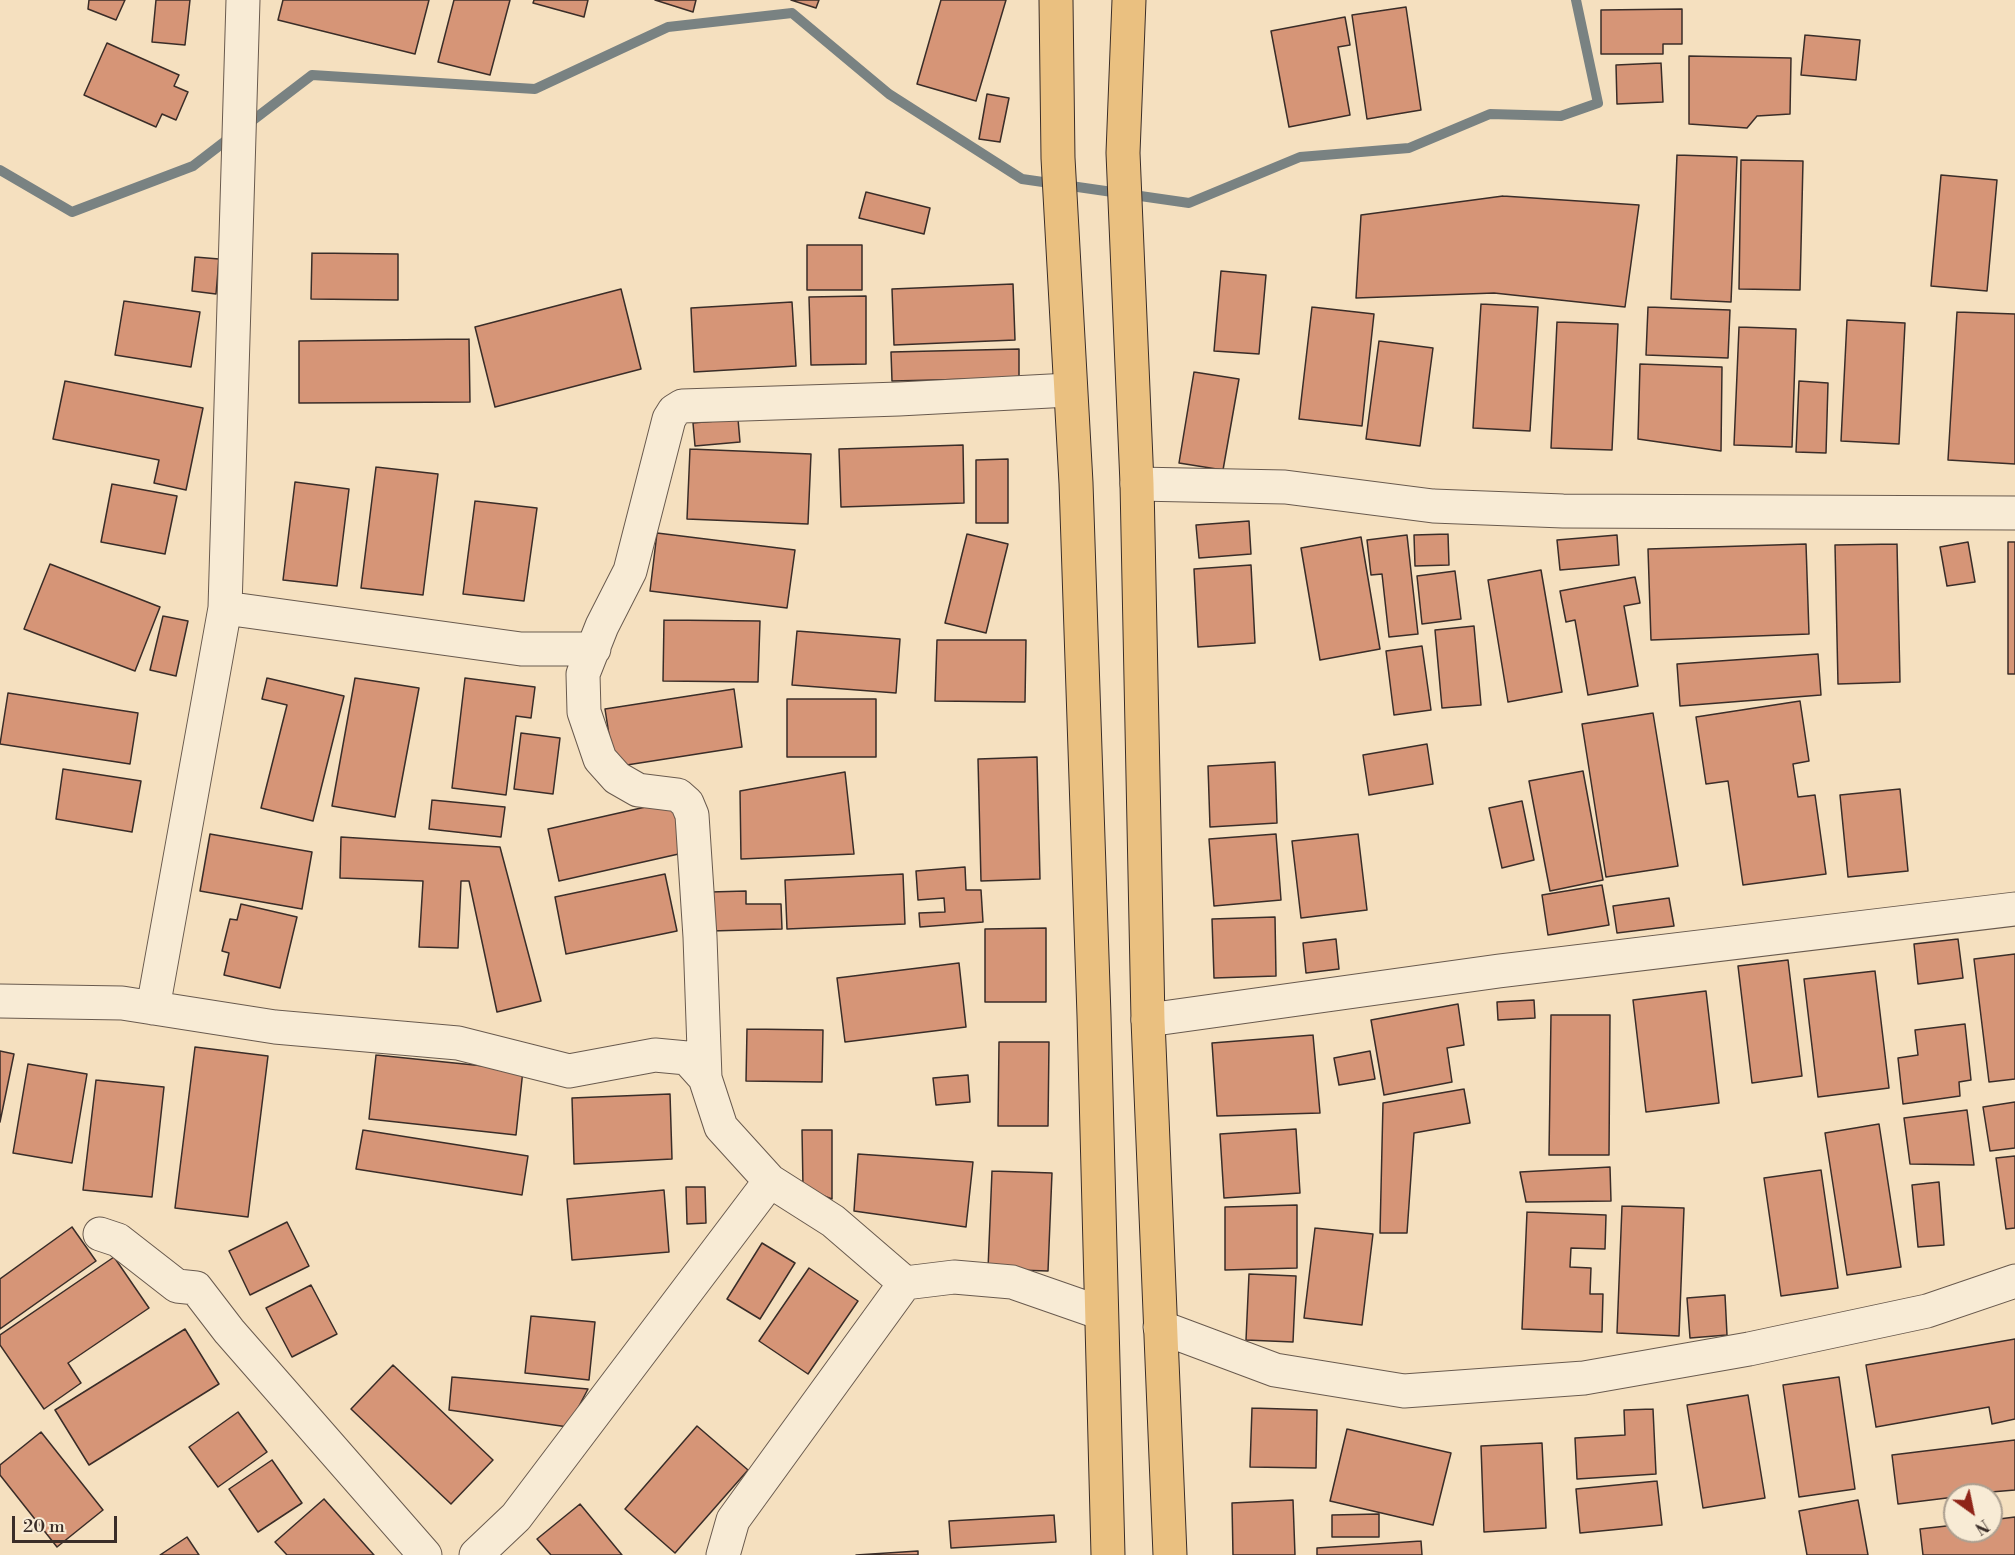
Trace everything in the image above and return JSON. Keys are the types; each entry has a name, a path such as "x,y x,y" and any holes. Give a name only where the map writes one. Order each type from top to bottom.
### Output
{"highway":[{"path":"1056,0 1061,223 1077,495 1108,1555"},
{"path":"1129,0 1123,153 1137,484 1148,1020 1170,1555"}],"street":[{"path":"153,1008 225,608 239,207 240,57 243,0"},
{"path":"905,1283 833,1221 770,1181 721,1127 705,1078 700,937 692,814 687,802 678,795 638,790 617,778 600,759 584,712 583,674 602,626 630,571 669,419 674,411 682,406 898,399 1070,390"},
{"path":"1137,484 1286,487 1433,506 1563,511 2015,513"},
{"path":"225,608 521,649 594,650"},
{"path":"1148,1020 1499,971 2015,909"},
{"path":"0,1001 122,1003 275,1027 458,1043 569,1071 655,1054 687,1058 705,1078"},
{"path":"476,1555 516,1517 770,1181"},
{"path":"100,1234 118,1240 177,1286 196,1288 229,1331 425,1555"},
{"path":"723,1555 733,1520 905,1283 954,1277 1012,1282 1101,1313"},
{"path":"1160,1327 1275,1370 1404,1391 1584,1378 1749,1349 1927,1311 2015,1281"}],"building":[{"path":"89,0 125,0 116,20 88,9"},
{"path":"156,0 190,0 185,45 152,42"},
{"path":"283,0 429,0 415,54 278,20"},
{"path":"454,0 510,0 490,75 438,62"},
{"path":"534,0 588,0 584,17 533,3"},
{"path":"655,0 696,0 693,12"},
{"path":"791,0 819,0 816,8"},
{"path":"941,0 1006,0 976,101 917,84"},
{"path":"1406,7 1421,110 1367,119 1352,15"},
{"path":"1682,9 1682,44 1663,44 1663,54 1601,54 1601,10"},
{"path":"1345,17 1350,45 1338,47 1350,115 1289,127 1271,31"},
{"path":"1805,35 1860,40 1856,80 1801,75"},
{"path":"107,43 179,75 174,86 188,92 176,120 162,114 156,127 84,95"},
{"path":"1689,56 1791,58 1790,114 1757,116 1747,128 1689,124"},
{"path":"1661,63 1663,102 1617,104 1616,65"},
{"path":"987,94 1009,98 1000,142 979,139"},
{"path":"1677,155 1737,157 1731,302 1671,299"},
{"path":"1741,160 1803,161 1800,290 1739,289"},
{"path":"1941,175 1997,180 1987,291 1931,286"},
{"path":"866,192 930,208 924,234 859,218"},
{"path":"1503,196 1639,205 1625,307 1494,293 1356,298 1361,215"},
{"path":"807,245 862,245 862,290 807,290"},
{"path":"312,253 398,254 398,300 311,299"},
{"path":"195,257 219,259 216,294 192,291"},
{"path":"1221,271 1266,275 1259,354 1214,351"},
{"path":"1013,284 1015,340 894,345 892,289"},
{"path":"621,289 641,369 495,407 475,327"},
{"path":"866,296 866,364 811,365 809,297"},
{"path":"124,301 200,312 191,367 115,355"},
{"path":"792,302 796,366 694,372 691,308"},
{"path":"1481,304 1538,307 1530,431 1473,428"},
{"path":"1312,307 1374,314 1362,426 1299,419"},
{"path":"1648,307 1730,310 1728,358 1646,355"},
{"path":"1957,312 2015,314 2015,464 1948,460"},
{"path":"1847,320 1905,323 1899,444 1841,441"},
{"path":"1557,322 1618,324 1612,450 1551,448"},
{"path":"1739,327 1796,329 1792,447 1734,445"},
{"path":"469,339 470,402 299,403 299,341"},
{"path":"1379,341 1433,348 1420,446 1366,439"},
{"path":"1019,349 1019,378 892,381 891,352"},
{"path":"1640,364 1722,367 1721,451 1638,439"},
{"path":"1194,372 1239,379 1223,470 1179,463"},
{"path":"65,381 203,408 186,490 154,483 159,460 53,439"},
{"path":"1799,381 1828,383 1826,453 1796,452"},
{"path":"738,419 740,442 695,446 693,423"},
{"path":"963,445 964,503 841,507 839,449"},
{"path":"690,449 811,454 808,524 687,519"},
{"path":"1008,459 1008,523 976,523 976,460"},
{"path":"376,467 438,474 423,595 361,588"},
{"path":"295,482 349,489 337,586 283,580"},
{"path":"112,484 177,496 165,554 101,542"},
{"path":"475,501 537,508 524,601 463,594"},
{"path":"1249,521 1251,554 1199,558 1196,525"},
{"path":"657,533 795,550 787,608 650,591"},
{"path":"967,534 1008,544 986,633 945,623"},
{"path":"1448,534 1449,565 1415,566 1414,535"},
{"path":"1407,535 1418,634 1389,637 1382,574 1371,575 1367,540"},
{"path":"1617,535 1619,565 1560,570 1557,540"},
{"path":"1361,537 1380,649 1320,660 1301,548"},
{"path":"1968,542 1975,582 1947,586 1940,547"},
{"path":"2008,542 2015,542 2015,674 2008,674"},
{"path":"1806,544 1809,634 1651,640 1648,549"},
{"path":"1897,544 1900,682 1838,684 1835,545"},
{"path":"50,564 160,607 135,671 24,629"},
{"path":"1251,565 1255,643 1198,647 1194,569"},
{"path":"1541,570 1562,692 1508,702 1488,580"},
{"path":"1455,571 1461,619 1422,624 1417,576"},
{"path":"1635,577 1640,603 1624,606 1638,686 1588,695 1575,620 1566,622 1560,591"},
{"path":"163,616 188,621 176,676 150,670"},
{"path":"664,620 760,621 758,682 663,681"},
{"path":"1474,626 1481,705 1442,708 1435,630"},
{"path":"797,631 900,639 896,693 792,685"},
{"path":"937,640 1026,640 1025,702 935,701"},
{"path":"1422,646 1431,710 1394,715 1386,651"},
{"path":"1818,654 1821,695 1680,706 1677,664"},
{"path":"267,678 344,696 313,821 261,808 287,705 262,699"},
{"path":"355,678 419,688 395,817 332,806"},
{"path":"465,678 535,687 531,718 516,716 506,795 452,788"},
{"path":"734,689 742,747 614,767 605,709"},
{"path":"8,693 138,713 130,764 0,744"},
{"path":"787,699 876,699 876,757 787,757"},
{"path":"1800,701 1809,761 1793,764 1798,797 1815,795 1826,874 1743,885 1728,781 1706,784 1696,717"},
{"path":"1653,713 1678,866 1606,877 1582,724"},
{"path":"521,733 560,738 553,794 514,789"},
{"path":"1427,744 1433,784 1369,795 1363,755"},
{"path":"1037,757 1040,879 981,881 978,759"},
{"path":"1275,762 1277,823 1210,827 1208,766"},
{"path":"63,769 141,781 132,832 56,819"},
{"path":"1583,771 1603,880 1550,891 1529,781"},
{"path":"845,772 854,854 741,859 740,791"},
{"path":"1900,789 1908,871 1848,877 1840,795"},
{"path":"432,800 505,807 501,837 429,829"},
{"path":"672,801 683,853 559,881 548,829"},
{"path":"1522,801 1534,860 1502,868 1489,808"},
{"path":"210,834 312,852 302,909 200,891"},
{"path":"1276,834 1281,900 1214,906 1209,839"},
{"path":"1358,834 1367,910 1301,918 1292,841"},
{"path":"341,837 500,847 541,1001 497,1012 469,881 461,881 458,948 419,947 423,881 340,878"},
{"path":"965,867 966,890 981,890 983,922 920,927 919,913 945,912 944,898 918,900 916,871"},
{"path":"665,874 677,931 566,954 555,897"},
{"path":"903,874 905,924 787,929 785,880"},
{"path":"1602,885 1609,925 1548,935 1542,895"},
{"path":"746,891 746,904 781,904 782,929 711,931 710,892"},
{"path":"1669,898 1674,926 1617,933 1613,906"},
{"path":"241,904 297,917 280,988 224,975 229,953 222,951 230,919 237,920"},
{"path":"1275,917 1276,976 1214,978 1212,919"},
{"path":"1046,928 1046,1002 985,1002 985,929"},
{"path":"1336,939 1339,969 1306,973 1303,943"},
{"path":"1958,939 1963,978 1918,984 1914,944"},
{"path":"2015,954 2015,1079 1989,1082 1974,959"},
{"path":"1788,960 1802,1076 1752,1083 1738,966"},
{"path":"959,963 966,1027 845,1042 837,978"},
{"path":"1875,971 1889,1088 1818,1097 1804,979"},
{"path":"1706,991 1719,1103 1646,1112 1633,1000"},
{"path":"1534,1000 1535,1018 1498,1020 1497,1002"},
{"path":"1458,1004 1464,1045 1447,1048 1452,1082 1384,1095 1371,1020"},
{"path":"1551,1015 1610,1015 1609,1155 1549,1155"},
{"path":"1965,1024 1971,1080 1959,1082 1960,1096 1903,1104 1898,1058 1918,1055 1915,1030"},
{"path":"747,1029 823,1030 822,1082 746,1081"},
{"path":"1313,1035 1320,1113 1217,1116 1212,1043"},
{"path":"999,1042 1049,1042 1048,1126 998,1126"},
{"path":"195,1047 268,1056 248,1217 175,1208"},
{"path":"0,1051 14,1054 0,1122"},
{"path":"1370,1051 1375,1079 1339,1085 1334,1058"},
{"path":"376,1055 523,1070 516,1135 369,1119"},
{"path":"28,1064 87,1074 72,1163 13,1153"},
{"path":"968,1075 970,1102 936,1105 933,1078"},
{"path":"96,1080 164,1087 152,1197 83,1190"},
{"path":"1464,1089 1470,1123 1414,1133 1407,1233 1380,1233 1383,1103"},
{"path":"670,1094 672,1159 574,1164 572,1098"},
{"path":"2015,1102 2015,1148 1990,1151 1983,1107"},
{"path":"1967,1110 1974,1165 1910,1164 1904,1118"},
{"path":"1879,1124 1901,1267 1847,1275 1825,1133"},
{"path":"1296,1129 1300,1193 1224,1198 1220,1134"},
{"path":"363,1130 528,1156 522,1195 356,1169"},
{"path":"802,1130 832,1130 832,1199 803,1188"},
{"path":"858,1154 973,1162 966,1227 854,1211"},
{"path":"2015,1156 2015,1228 2006,1229 1996,1158"},
{"path":"1610,1167 1611,1201 1526,1202 1520,1172"},
{"path":"1821,1170 1838,1288 1781,1296 1764,1178"},
{"path":"992,1171 1052,1173 1048,1271 988,1269"},
{"path":"1939,1182 1944,1245 1918,1247 1912,1185"},
{"path":"686,1187 705,1187 706,1223 687,1224"},
{"path":"664,1190 669,1252 572,1260 567,1199"},
{"path":"1297,1205 1297,1268 1225,1270 1225,1207"},
{"path":"1622,1206 1684,1208 1679,1336 1617,1333"},
{"path":"1527,1212 1606,1215 1605,1249 1571,1248 1570,1267 1591,1268 1590,1294 1603,1294 1602,1332 1522,1329"},
{"path":"287,1222 309,1266 250,1295 229,1251"},
{"path":"72,1227 96,1261 0,1329 0,1279"},
{"path":"1315,1228 1373,1234 1362,1325 1304,1318"},
{"path":"762,1243 795,1263 760,1319 727,1299"},
{"path":"114,1257 149,1308 68,1363 81,1383 44,1409 0,1345 0,1335"},
{"path":"809,1268 858,1301 808,1374 759,1341"},
{"path":"1249,1274 1296,1276 1293,1342 1246,1340"},
{"path":"311,1285 337,1334 292,1357 266,1308"},
{"path":"1725,1295 1727,1335 1690,1338 1687,1298"},
{"path":"531,1316 595,1322 589,1380 525,1373"},
{"path":"185,1329 219,1384 89,1465 55,1410"},
{"path":"2015,1339 2015,1419 1992,1424 1989,1407 1876,1427 1866,1365"},
{"path":"393,1365 493,1460 451,1504 351,1409"},
{"path":"452,1377 588,1389 568,1427 449,1410"},
{"path":"1839,1377 1855,1489 1799,1497 1783,1385"},
{"path":"1748,1395 1765,1498 1703,1508 1687,1405"},
{"path":"1252,1408 1317,1410 1316,1468 1250,1467"},
{"path":"1653,1409 1656,1474 1577,1479 1575,1438 1625,1435 1624,1410"},
{"path":"238,1412 267,1452 218,1487 189,1447"},
{"path":"697,1426 748,1470 675,1553 625,1509"},
{"path":"1347,1429 1451,1453 1433,1525 1330,1501"},
{"path":"41,1432 103,1510 57,1547 0,1475 0,1465"},
{"path":"2015,1440 2015,1490 2003,1491 2003,1483 1943,1483 1943,1498 1898,1504 1892,1455"},
{"path":"1542,1443 1546,1528 1484,1532 1481,1446"},
{"path":"272,1460 302,1503 258,1532 229,1489"},
{"path":"1657,1481 1662,1525 1580,1533 1576,1489"},
{"path":"324,1499 374,1555 287,1555 275,1542"},
{"path":"1293,1500 1295,1555 1233,1555 1232,1503"},
{"path":"1858,1500 1868,1555 1807,1555 1799,1511"},
{"path":"580,1504 622,1555 551,1555 537,1539"},
{"path":"1379,1514 1379,1537 1332,1537 1332,1515"},
{"path":"1054,1515 1056,1542 951,1548 949,1521"},
{"path":"2015,1517 2015,1555 1923,1555 1920,1529 1943,1526 1943,1543 2003,1543 2003,1518"},
{"path":"187,1537 199,1555 160,1555"},
{"path":"1421,1541 1422,1555 1317,1555 1317,1548"},
{"path":"918,1551 918,1555 856,1555"}],"waterway":[{"path":"244,127 312,75 535,89 668,27 792,13 889,94 1022,179 1189,203 1300,157 1409,148 1490,114 1561,116 1598,103 1576,0"},
{"path":"0,170 72,212 193,166 232,136"}]}
